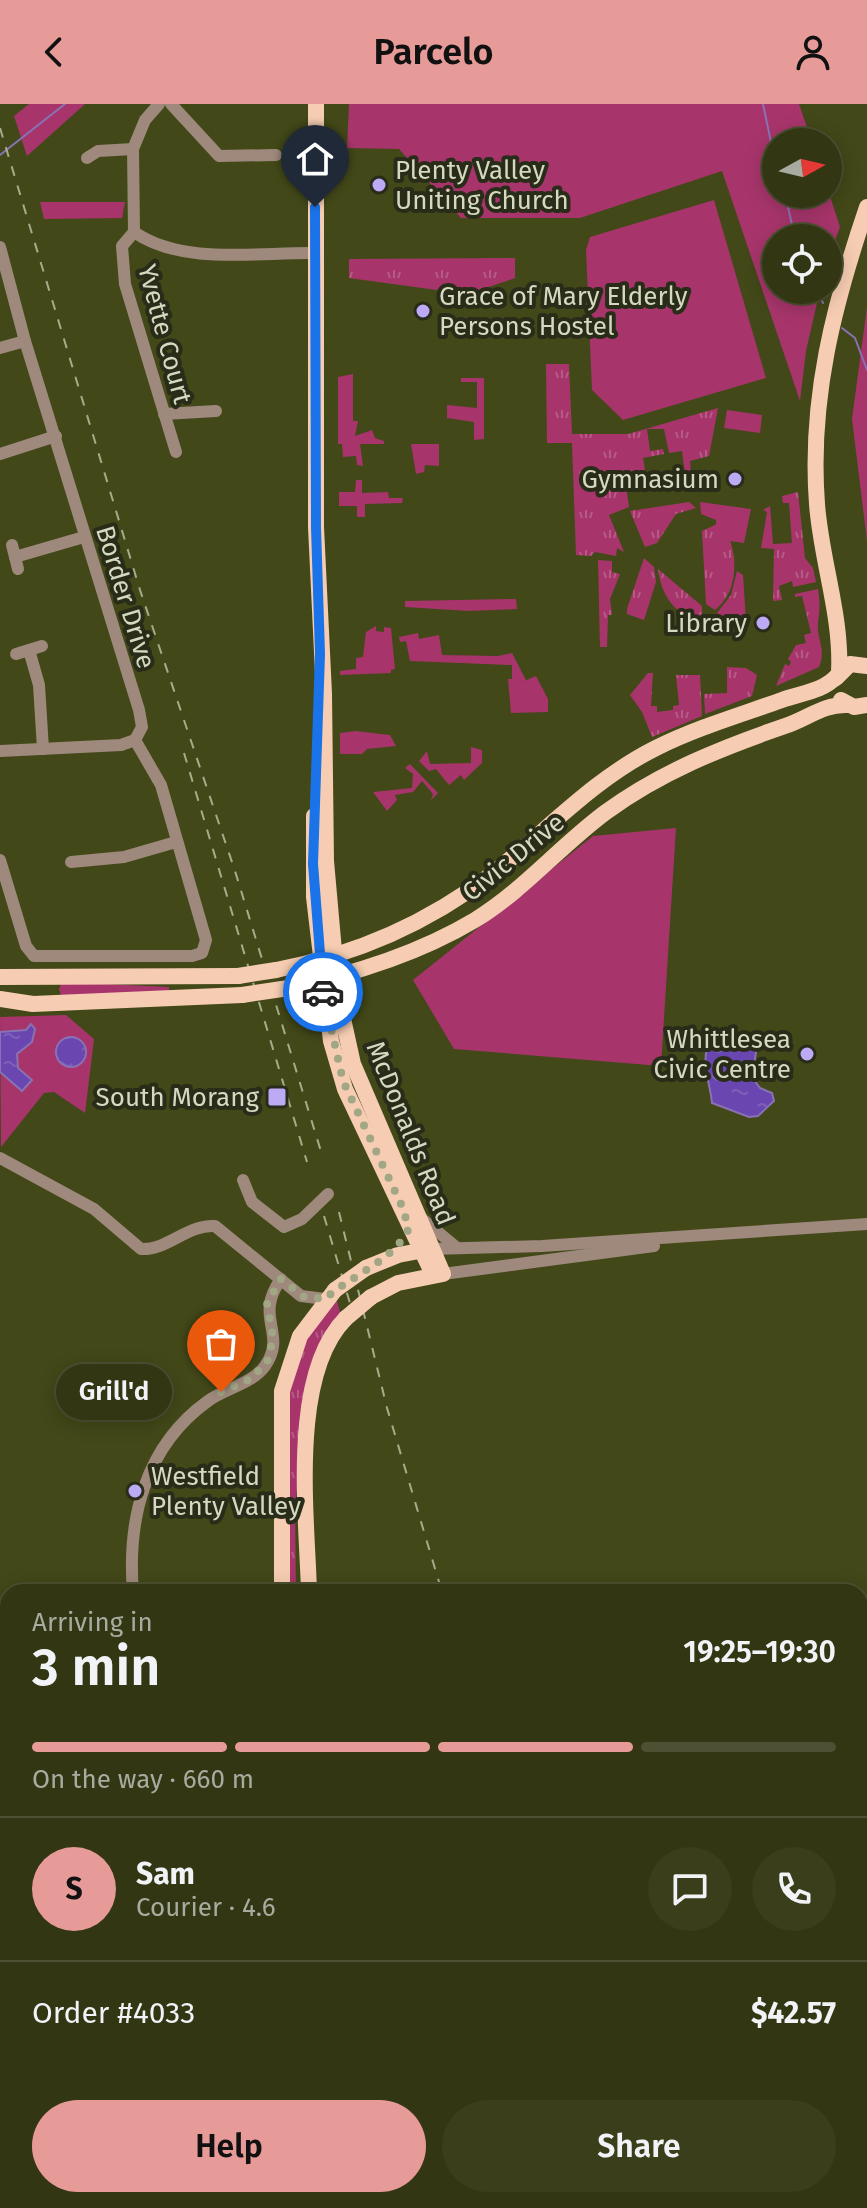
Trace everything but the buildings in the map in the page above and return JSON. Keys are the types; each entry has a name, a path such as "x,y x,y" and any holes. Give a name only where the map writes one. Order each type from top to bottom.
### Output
{"main road":[{"name":"McDonalds Road","path":"316,104 320,654 313,864 329,977 328,1029 343,1081 439,1274"},
{"name":"McDonalds Road","path":"318,558 323,477 323,104"},
{"path":"859,708 838,695 837,625 819,526 816,427 828,335 867,207"},
{"path":"857,237 867,218"},
{"path":"837,625 866,665"},
{"name":"Civic Drive","path":"0,977 238,976 327,958 400,930 445,906 494,872 584,793 632,761 688,733 814,691 850,664 866,665"},
{"name":"Civic Drive","path":"0,999 33,1004 242,995 329,977 428,944 477,918 524,884 606,812 681,766 796,723 826,706 859,708"},
{"name":"McDonalds Road","path":"383,1261 414,1220"},
{"name":"McDonalds Road","path":"281,1584 282,1391 289,1363 308,1322 330,1294 366,1268 426,1249"},
{"path":"309,1584 308,1401 318,1360 346,1318 371,1297 398,1283 439,1274"}],"street":[{"path":"87,158 98,151 133,149 145,120 159,104"},
{"path":"171,104 219,156 279,156"},
{"name":"Yvette Court","path":"133,149 134,232 122,246 123,275 176,452"},
{"path":"134,232 164,245 203,254 315,253"},
{"name":"Border Drive","path":"0,247 25,341 139,710 142,727 135,740"},
{"path":"0,348 25,341"},
{"path":"164,414 216,411"},
{"path":"0,454 56,436"},
{"path":"15,557 84,537"},
{"path":"42,646 22,652 39,685 43,749"},
{"path":"0,751 121,745 135,740 161,785 206,940 202,953 192,956 34,956 27,950 0,860"},
{"path":"71,863 124,857 176,842"},
{"path":"3,1164 92,1208 141,1249 150,1249 201,1227 215,1226 301,1296 308,1322"},
{"path":"243,1180 252,1202 280,1226 295,1224 328,1194"},
{"path":"414,1220 456,1247"},
{"path":"426,1249 697,1237 867,1224"},
{"path":"439,1274 674,1244 697,1237"},
{"path":"132,1584 130,1563 133,1534 149,1471 163,1447 203,1404 248,1380 264,1366 273,1338 267,1303 281,1279"},
{"path":"301,1296 330,1294"}],"green space":[{"path":"29,104 85,104 27,156 14,116"},
{"path":"349,104 799,104 807,128 762,128 762,208 834,208 839,224 762,224 762,289 722,171 580,218 461,218 399,149 347,148"},
{"path":"714,200 766,378 623,420 592,390 586,250 590,237"},
{"path":"40,202 125,202 122,218 44,219"},
{"path":"515,258 515,278 480,290 469,287 466,294 349,278 349,259"},
{"path":"767,304 817,304 806,351 800,401"},
{"path":"867,307 867,541 852,419"},
{"path":"546,364 569,364 572,434 628,434 718,408 709,456 690,461 691,475 672,478 685,473 682,451 669,453 664,429 647,429 650,451 663,449 664,454 643,458 647,482 626,486 629,507 609,515 624,552 617,548 616,556 595,552 591,556 576,555 572,443 547,443"},
{"path":"353,374 353,421 358,421 355,436 372,430 375,438 384,441 384,444 360,444 363,466 357,465 356,456 343,457 342,444 338,444 338,377"},
{"path":"461,378 484,378 484,439 474,440 474,422 447,418 447,405 477,408 477,382 461,382"},
{"path":"727,410 762,415 760,433 724,428"},
{"path":"411,444 439,444 439,466 425,465 424,472 416,474"},
{"path":"356,480 362,480 362,493 388,492 389,498 403,498 402,503 365,504 365,517 357,517 357,506 339,506 339,492 355,492"},
{"path":"798,492 805,558 813,568 816,582 793,587 792,581 779,586 782,600 773,601 774,549 761,548 767,512 763,510 770,506 773,544 792,543 789,503 783,503 782,496"},
{"path":"689,502 696,508 676,514 657,543 645,547 630,511"},
{"path":"700,502 751,509 744,543 716,539 716,520 701,514"},
{"path":"717,524 716,539 730,540 734,569 731,587 715,610 706,604 702,531"},
{"path":"644,558 654,567 656,582 644,620 627,614 627,609"},
{"path":"598,560 612,561 612,572 620,574 610,599 612,615 608,615 607,647 600,647"},
{"path":"658,569 702,606 702,617 684,614 671,603 662,587"},
{"path":"737,571 743,575 746,621 733,626 717,613 731,595"},
{"path":"818,589 822,655 819,667 776,686 785,664 789,666 791,662 788,659 796,645 806,643 804,635 811,633 802,596 795,597 795,594"},
{"path":"516,599 517,609 469,611 405,607 405,601"},
{"path":"376,626 376,631 384,632 384,627 391,628 395,669 391,673 340,675 340,671 356,669 356,658 363,657 366,632"},
{"path":"418,633 419,639 439,635 442,655 498,656 512,653 526,680 517,684 536,676 548,699 548,712 511,713 508,679 512,679 512,665 410,661 406,641 400,642 399,637"},
{"path":"727,667 746,668 757,675 752,696 705,714 704,694 727,693"},
{"path":"648,673 653,673 651,706 657,706 657,712 673,710 673,706 679,705 676,675 700,675 702,716 652,737 642,712 630,695"},
{"path":"355,731 390,735 396,746 367,749 362,754 340,754 340,733"},
{"path":"471,747 482,750 482,763 464,780 461,775 449,785 436,769 429,771 419,761 427,751 430,764 471,763"},
{"path":"410,764 438,793 431,800 433,794 422,781 413,792 395,795 397,800 387,811 373,792 412,788 413,774 405,768"},
{"path":"676,828 661,1066 454,1049 413,980 593,836"},
{"path":"62,982 169,987 169,995 62,999 59,989"},
{"path":"66,1015 94,1039 85,1113 54,1092 44,1093 1,1147 0,1017"},
{"path":"336,1297 341,1316 303,1434 295,1506 296,1584 286,1584 285,1412 295,1357"}],"water":[{"path":"31,1024 35,1029 32,1042 17,1054 18,1068 32,1080 22,1091 0,1072 0,1032 26,1030"},
{"path":"726,1034 740,1035 757,1046 752,1077 760,1088 772,1093 774,1101 758,1116 749,1117 712,1103 706,1053 716,1038"},
{"path":"71,1037 81,1042 86,1052 81,1062 71,1067 61,1062 56,1052 61,1042"}],"waterway":[{"path":"0,155 65,104"},
{"path":"763,104 768,128"},
{"path":"788,208 792,224"},
{"path":"842,328 855,338 867,370"}],"railway":[{"path":"0,128 140,590 235,871 323,1158"},
{"path":"184,753 307,1162"},
{"path":"339,1212 387,1408 440,1584"},
{"path":"324,1216 355,1320"}],"way so far":[{"path":"221,1392 248,1380 267,1363 273,1348 267,1303 281,1279 301,1296 325,1299 352,1276 383,1261 409,1228 401,1204 343,1081 326,1019 323,992"}],"place":[{"name":"Plenty Valley Uniting Church","path":"379,185"},
{"name":"Grace of Mary Elderly Persons Hostel","path":"423,311"},
{"name":"Gymnasium","path":"735,479"},
{"name":"Library","path":"763,623"},
{"name":"Whittlesea Civic Centre","path":"807,1054"},
{"name":"South Morang","path":"277,1097"},
{"name":"Grill'd","path":"221,1392"},
{"name":"Westfield Plenty Valley","path":"135,1491"}],"route":[{"path":"315,207 316,527 320,654 316,697 313,864 323,992"}]}
